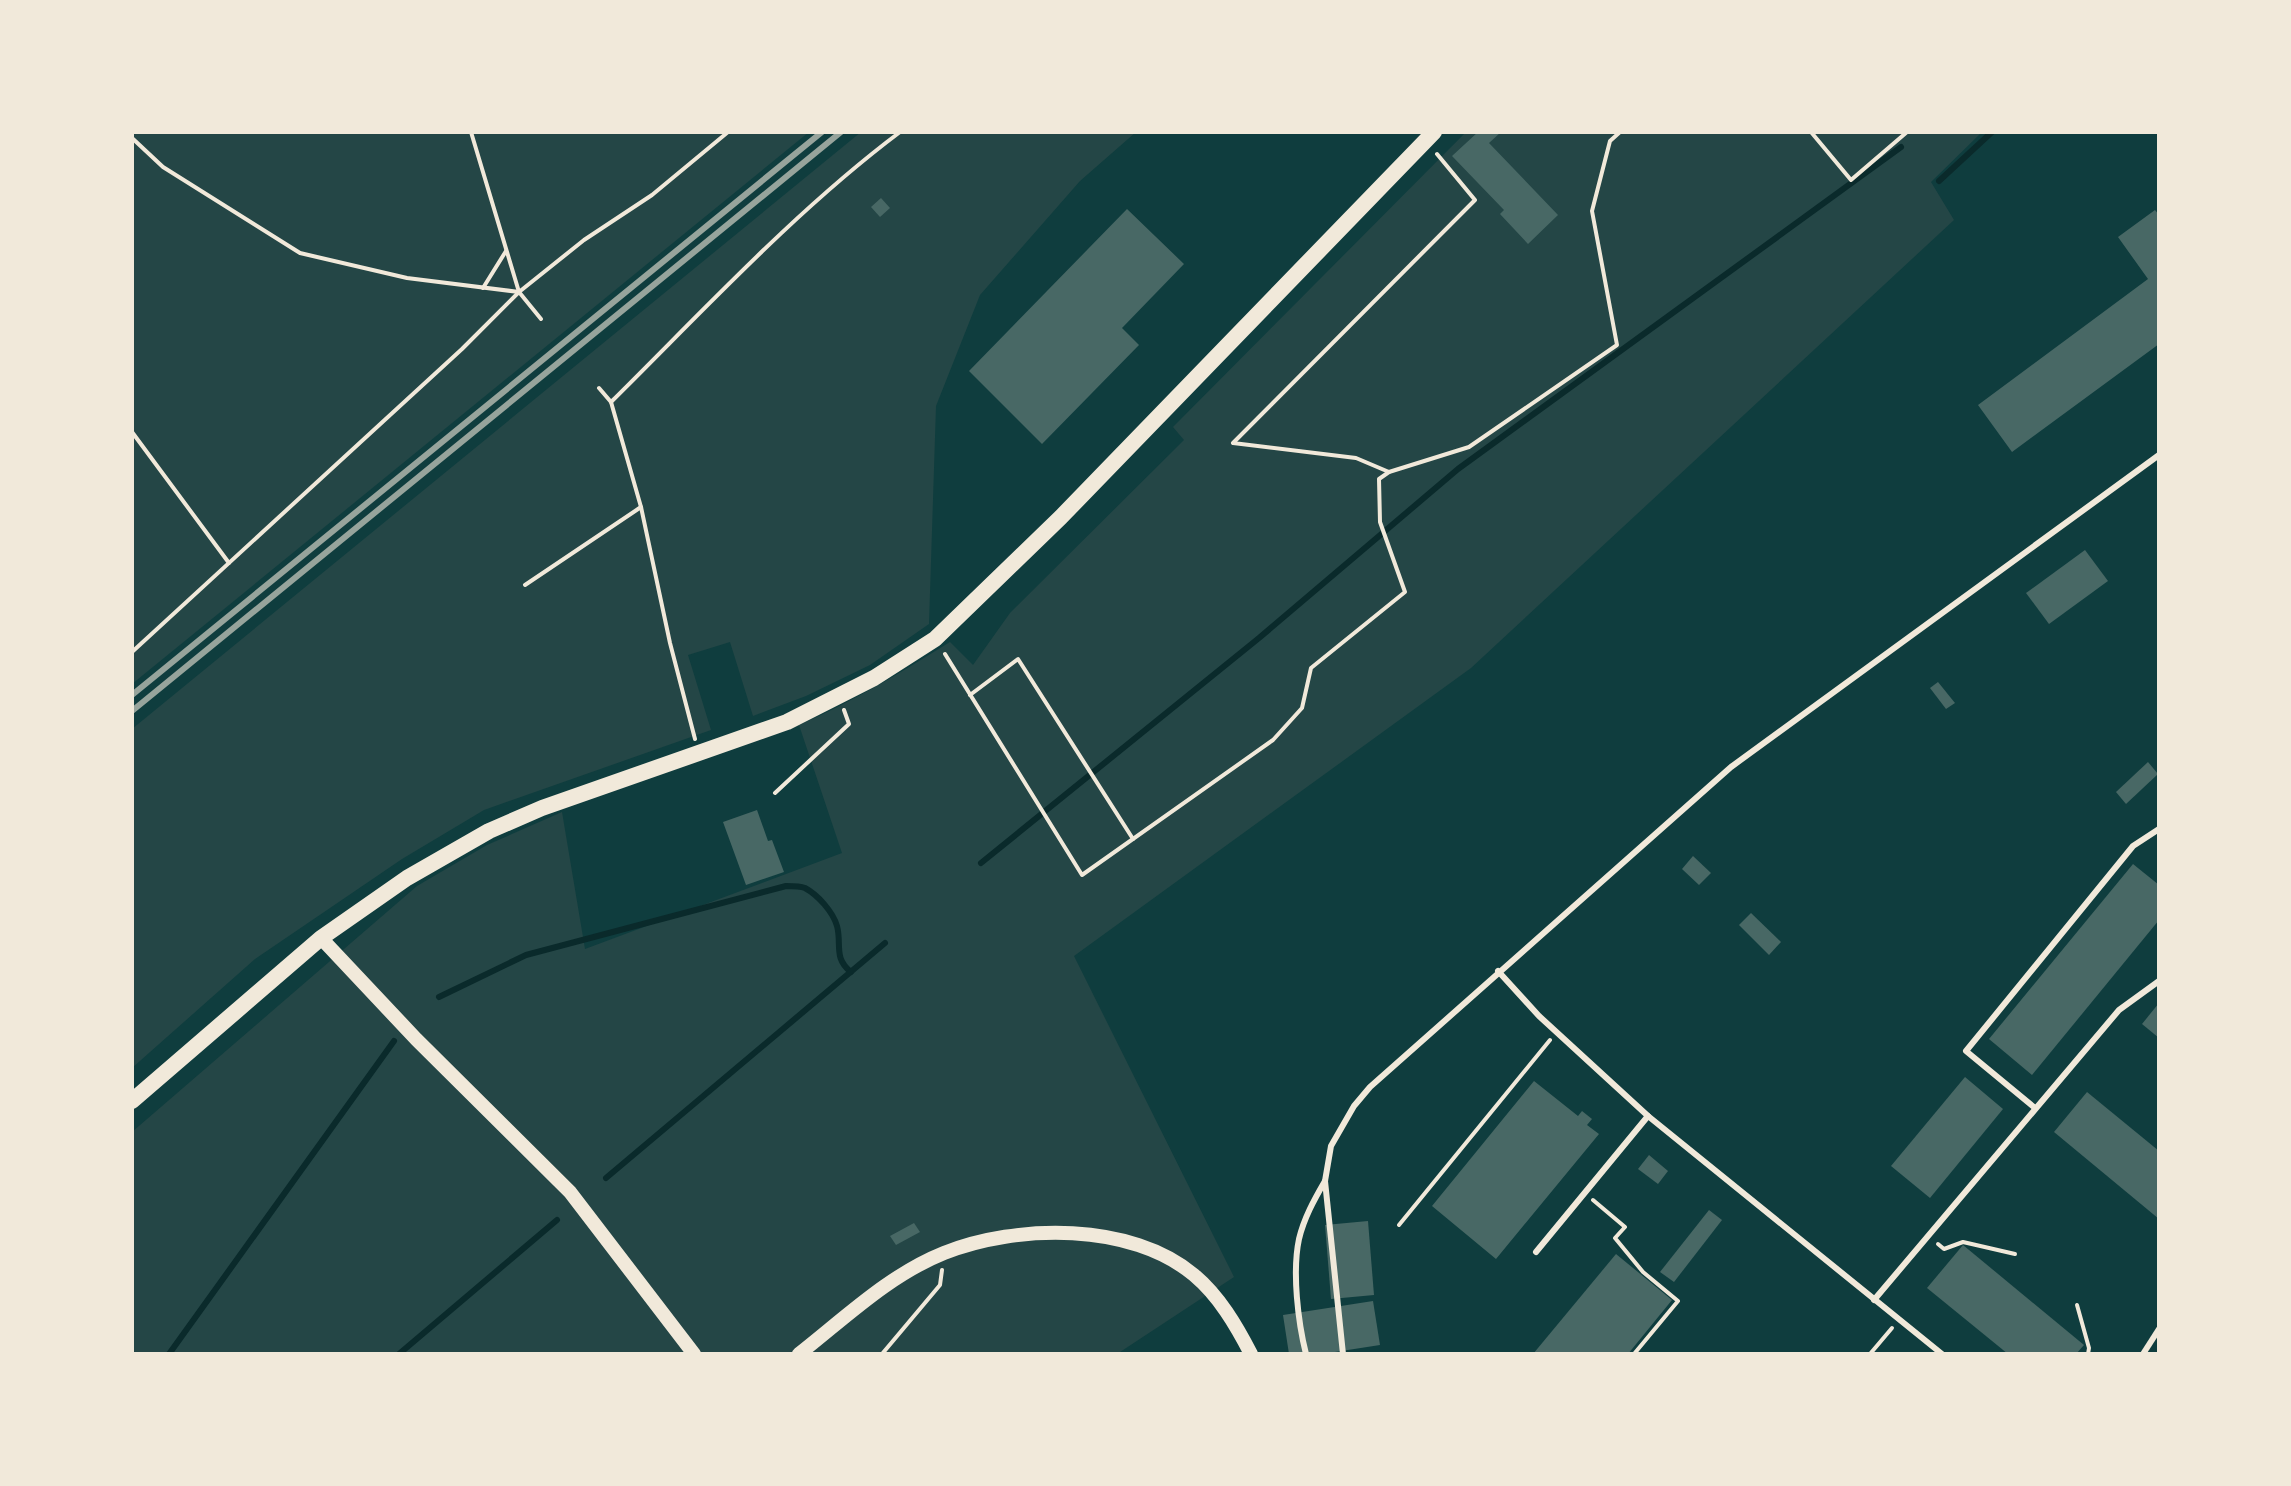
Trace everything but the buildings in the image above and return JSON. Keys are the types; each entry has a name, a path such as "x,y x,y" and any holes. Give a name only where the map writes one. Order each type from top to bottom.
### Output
{"main road":[{"path":"132,1101 321,938 407,878 489,831 542,808 787,722 839,696 935,639 1072,507 1434,132"}],"street":[{"path":"321,938 416,1039 570,1192 694,1354"},
{"path":"799,1354 880,1290 945,1253 1020,1233 1067,1232 1114,1238 1164,1256 1194,1275 1223,1306 1251,1354"}],"lane":[{"path":"1343,1354 1325,1181 1331,1146 1354,1106 1392,1067 1498,971 1731,767 2159,455"},
{"path":"2035,1108 1966,1051 2133,846 2159,829"},
{"path":"1498,971 1557,1032 1648,1116 1942,1354"},
{"path":"1874,1300 2119,1010 2159,981"},
{"path":"1536,1252 1648,1116"},
{"path":"1306,1354 1300,1331 1298,1242 1307,1213 1325,1181"},
{"path":"2143,1354 2159,1329"}],"path":[{"path":"471,132 519,292 541,319"},
{"path":"132,652 462,349 519,292 584,240 652,195 728,132"},
{"path":"611,402 761,254 875,150 900,132"},
{"path":"940,647 1082,875 1273,740 1302,708 1311,668 1405,592 1380,522 1379,479 1389,472 1469,447 1617,345 1592,211 1610,141 1620,132"},
{"path":"1811,132 1851,180 1907,132"},
{"path":"132,138 163,167 300,253 407,278 519,292"},
{"path":"1389,472 1356,458 1233,443 1475,200 1437,154"},
{"path":"483,288 506,251"},
{"path":"599,388 611,402 641,507 663,614 699,753"},
{"path":"132,432 229,563"},
{"path":"525,585 641,507"},
{"path":"970,695 1018,659 1133,839"},
{"path":"775,793 849,724 839,696"},
{"path":"1399,1225 1557,1032"},
{"path":"1585,1193 1625,1227 1615,1238 1643,1272 1678,1301 1634,1354"},
{"path":"1928,1235 1944,1249 1963,1242 2015,1254"},
{"path":"882,1354 940,1285 942,1267"},
{"path":"2077,1305 2088,1354"},
{"path":"1870,1354 1899,1320"}],"shaded area":[{"path":"132,132 809,132 132,684"},
{"path":"861,132 1136,132 1080,181 980,295 936,406 929,624 870,665 806,696 753,716 730,642 688,655 711,730 484,810 402,859 255,959 132,1068 132,729"},
{"path":"1466,132 1982,132 1931,182 1954,220 1471,668 1074,956 1234,1277 1117,1354 132,1354 132,1132 417,886 487,845 562,812 585,949 842,853 799,725 858,697 950,642 973,665 1010,613 1184,440 1173,427"}],"waterway":[{"path":"1939,181 1992,132"},
{"path":"981,863 1259,638 1458,469 1901,147"},
{"path":"439,997 526,955 786,886 805,888 829,910 837,926 842,961 851,972"},
{"path":"606,1178 885,943"},
{"path":"169,1354 394,1041"},
{"path":"399,1354 557,1220"}],"railway":[{"path":"132,695 822,132"},
{"path":"132,711 841,132"}]}
